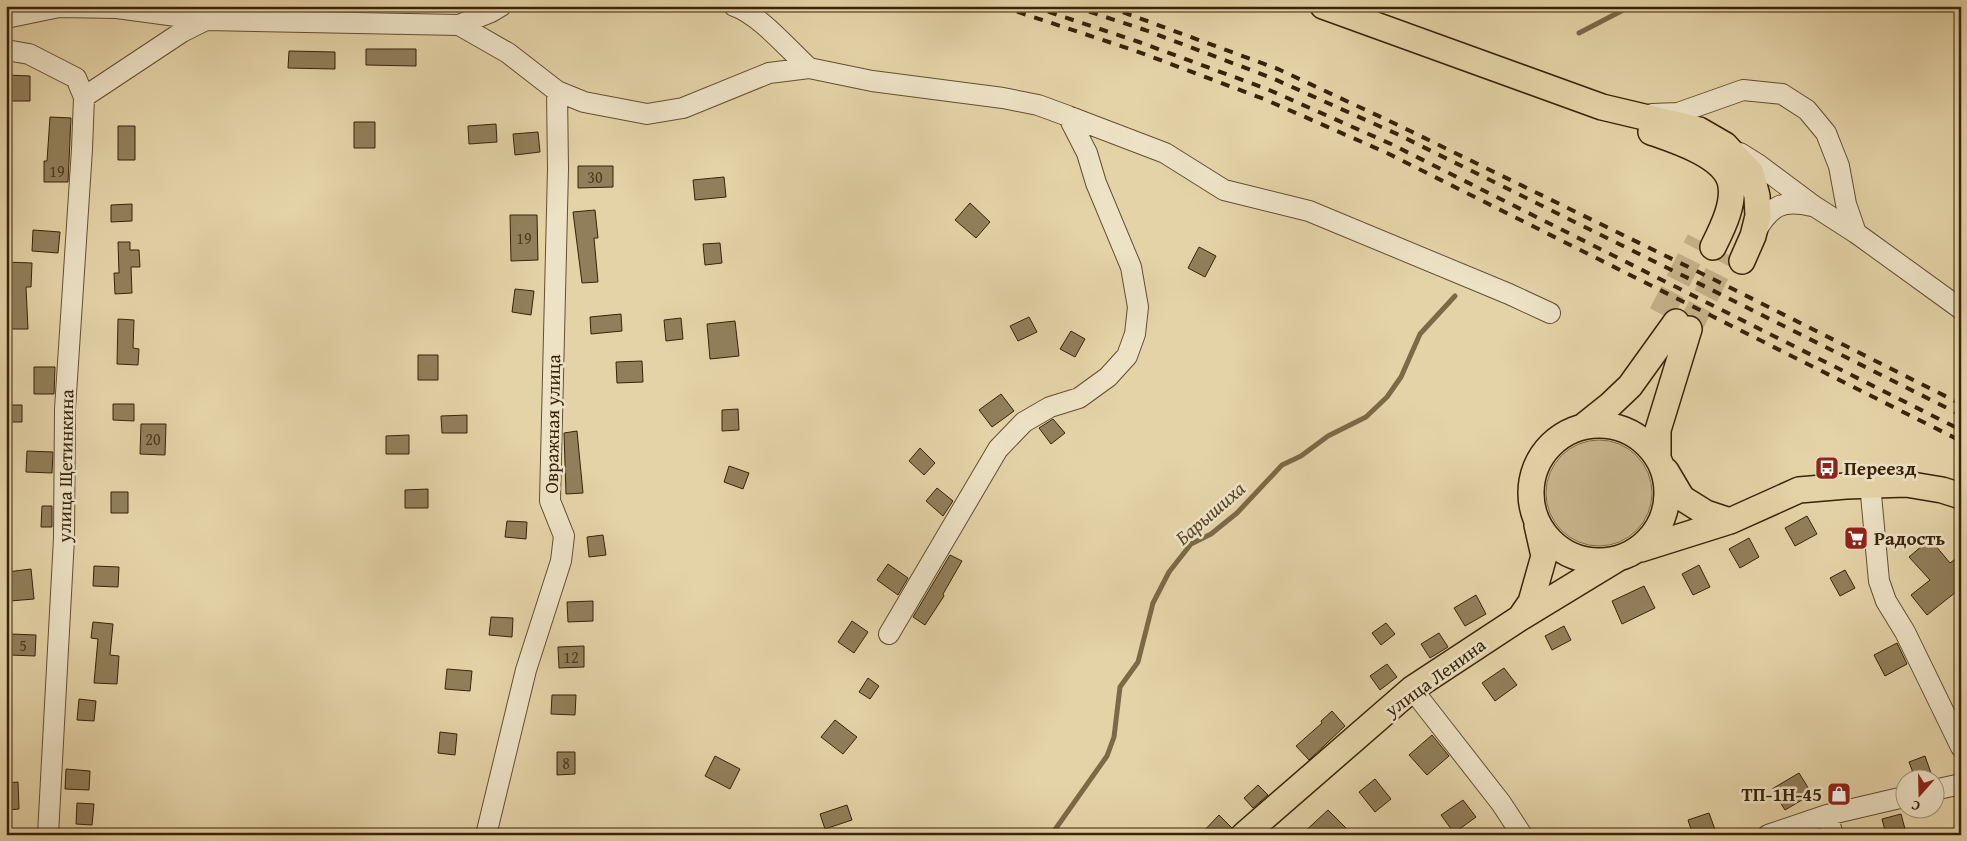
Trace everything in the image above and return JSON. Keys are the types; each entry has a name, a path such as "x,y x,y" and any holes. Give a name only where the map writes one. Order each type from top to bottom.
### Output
{"main road":[{"path":"1323,6 1633,119 1695,138 1725,158 1740,182 1744,211 1738,233 1720,250 1753,236 1758,216 1757,196 1751,173 1725,145 1699,130 1633,119"},
{"path":"1537,523 1551,542 1570,556 1594,562 1628,554 1656,532 1666,510 1668,489 1660,461 1658,430 1683,325 1630,386 1585,425"},
{"path":"1520,618 1531,602 1544,556 1530,500 1532,476 1540,456 1555,440 1573,428 1585,425 1616,426 1636,435 1660,461 1682,498 1706,513 1730,521"},
{"name":"улица Ленина","path":"1244,835 1412,689 1520,618 1628,554 1730,521 1799,490 1870,484 1906,484 1942,490 1961,496"}],"street":[{"path":"6,18 59,7 117,8 206,20 459,25 501,6"},
{"path":"734,6 756,18 809,68"},
{"path":"6,50 29,54 76,78 84,97 182,32 206,20"},
{"path":"459,25 508,53 558,91 584,102 647,114 683,108 768,73 809,68 872,81 1003,98 1038,105 1165,153 1224,190 1309,211 1509,294 1550,313"},
{"path":"1633,119 1678,113 1743,90 1782,94 1806,110 1826,133 1839,166 1846,204 1856,233"},
{"name":"Овражная улица","path":"486,835 526,670 561,561 564,536 550,502 558,169 558,91"},
{"name":"улица Щетинкина","path":"48,835 64,538 65,409 84,97"},
{"path":"889,634 998,449 1024,422 1050,408 1079,398 1108,377 1127,356 1135,334 1138,307 1131,267 1096,183 1087,153 1068,116"},
{"path":"1725,145 1759,165 1961,309"},
{"path":"1753,236 1764,218 1776,208 1794,202 1814,206"},
{"path":"1870,484 1879,582 1886,601 1905,632 1961,747"},
{"path":"1412,689 1501,803 1522,835"},
{"path":"1944,788 1961,784"},
{"path":"1768,835 1827,815 1894,799"},
{"path":"1827,815 1833,835"}],"shaded area":[{"path":"1599,440 1619,444 1636,456 1648,473 1652,493 1648,513 1636,530 1619,542 1599,546 1579,542 1562,530 1550,513 1546,493 1550,473 1562,456 1579,444"}],"building":[{"path":"366,49 416,49 416,66 366,65"},
{"path":"289,51 335,52 335,69 288,68"},
{"path":"6,75 30,76 30,101 6,101"},
{"path":"50,117 71,118 68,182 44,182 44,161 47,161"},
{"path":"354,122 375,122 375,148 354,148"},
{"path":"496,124 497,142 469,144 468,126"},
{"path":"118,126 135,126 135,160 118,160"},
{"path":"538,132 540,152 515,155 513,134"},
{"path":"578,166 613,166 613,187 578,188"},
{"path":"724,177 726,197 695,200 693,180"},
{"path":"970,203 990,222 976,238 955,220"},
{"path":"132,204 132,221 111,222 111,205"},
{"path":"595,210 598,238 594,238 598,282 582,283 573,212"},
{"path":"510,215 537,215 538,260 511,261"},
{"path":"33,230 60,232 58,253 32,251"},
{"path":"118,242 130,242 130,250 139,250 140,267 131,267 132,293 115,294 114,273 119,273"},
{"path":"720,243 722,263 705,265 703,244"},
{"path":"1199,247 1216,256 1205,277 1188,268"},
{"path":"6,262 32,263 31,287 26,287 28,329 6,329"},
{"path":"515,289 534,291 531,315 512,312"},
{"path":"621,314 622,331 591,334 590,317"},
{"path":"1029,317 1037,332 1018,341 1010,326"},
{"path":"681,318 683,339 666,341 664,320"},
{"path":"118,319 134,320 133,348 139,349 138,365 117,364"},
{"path":"735,321 739,356 710,359 707,324"},
{"path":"1071,331 1085,339 1075,357 1060,349"},
{"path":"418,355 438,355 438,380 418,380"},
{"path":"642,361 643,382 617,383 616,362"},
{"path":"34,367 55,367 54,394 34,394"},
{"path":"1001,394 1014,411 992,427 979,410"},
{"path":"113,404 134,404 134,421 113,420"},
{"path":"6,405 22,405 22,422 6,422"},
{"path":"738,409 739,430 722,431 722,410"},
{"path":"467,415 467,433 442,433 441,416"},
{"path":"1053,419 1065,433 1051,444 1039,428"},
{"path":"141,424 166,424 165,455 140,454"},
{"path":"577,431 583,493 566,494 564,433"},
{"path":"409,435 409,454 386,454 386,436"},
{"path":"920,448 935,463 924,475 909,461"},
{"path":"27,451 53,452 52,473 26,472"},
{"path":"729,466 749,473 743,489 724,482"},
{"path":"937,488 953,501 943,516 926,501"},
{"path":"428,489 428,508 405,508 405,490"},
{"path":"111,492 128,492 128,513 111,513"},
{"path":"42,506 52,506 52,527 41,527"},
{"path":"1807,516 1817,534 1795,546 1785,528"},
{"path":"507,521 527,522 526,539 505,537"},
{"path":"603,535 606,555 589,557 587,537"},
{"path":"1749,538 1759,557 1740,568 1729,549"},
{"path":"1930,539 1950,563 1961,555 1961,588 1927,615 1911,595 1930,580 1909,557"},
{"path":"950,555 962,561 943,594 944,596 925,625 913,617"},
{"path":"888,564 908,578 898,595 877,580"},
{"path":"1699,565 1710,587 1693,595 1682,574"},
{"path":"94,566 119,567 118,587 93,586"},
{"path":"31,569 34,599 10,601 7,572"},
{"path":"1845,570 1855,588 1840,596 1830,578"},
{"path":"1644,586 1655,608 1622,624 1612,601"},
{"path":"1476,595 1486,614 1465,626 1454,608"},
{"path":"593,601 593,621 568,622 567,602"},
{"path":"491,617 513,618 512,637 489,635"},
{"path":"852,621 868,632 854,653 838,642"},
{"path":"93,622 113,624 110,655 119,656 117,684 94,683 98,639 91,638"},
{"path":"1386,623 1395,634 1381,645 1372,633"},
{"path":"1564,626 1571,640 1552,650 1545,636"},
{"path":"1439,633 1448,647 1430,658 1421,644"},
{"path":"11,634 36,635 35,656 10,655"},
{"path":"1897,643 1907,664 1885,676 1874,655"},
{"path":"584,646 584,667 559,668 558,647"},
{"path":"1387,664 1397,677 1380,690 1370,676"},
{"path":"1504,668 1517,685 1495,701 1482,683"},
{"path":"447,669 472,671 470,691 445,689"},
{"path":"868,678 879,686 870,699 859,692"},
{"path":"552,695 576,695 575,715 551,714"},
{"path":"79,699 96,701 94,721 77,720"},
{"path":"1332,711 1345,726 1309,760 1296,746 1322,723 1321,721"},
{"path":"835,720 857,737 843,754 821,737"},
{"path":"440,732 457,734 455,755 438,753"},
{"path":"1432,735 1449,756 1427,775 1409,755"},
{"path":"557,752 575,752 575,774 557,775"},
{"path":"715,756 740,769 730,789 705,776"},
{"path":"1925,756 1929,768 1911,768 1909,762"},
{"path":"66,769 90,771 89,790 65,789"},
{"path":"1799,773 1812,794 1785,810 1772,789"},
{"path":"1375,779 1391,799 1375,812 1359,792"},
{"path":"18,782 19,809 6,810 6,783"},
{"path":"1258,785 1268,795 1253,808 1244,798"},
{"path":"1463,800 1476,817 1454,833 1441,815"},
{"path":"77,803 94,804 92,825 76,824"},
{"path":"847,805 852,820 825,829 820,814"},
{"path":"1328,810 1346,828 1339,835 1301,835"},
{"path":"1709,813 1717,835 1693,835 1688,820"},
{"path":"1219,815 1232,828 1225,835 1200,835"},
{"path":"1894,816 1894,818 1902,818 1905,829 1886,834 1882,819"}],"waterway":[{"name":"Барышиха","path":"1579,33 1631,6"},
{"name":"Барышиха","path":"1049,835 1054,831 1107,756 1114,737 1120,687 1138,662 1153,603 1169,572 1191,544 1211,534 1237,513 1282,465 1301,456 1328,436 1366,417 1387,397 1401,377 1420,334 1455,296"}],"tunnel":[{"path":"1661,314 1699,240"},
{"path":"1689,329 1727,254"}],"railway":[{"path":"1000,6 1136,51 1264,99 1387,153 1961,441"},
{"path":"1031,6 1139,42 1267,89 1391,144 1961,430"},
{"path":"1072,6 1145,30 1272,78 1397,134 1961,415"},
{"path":"1106,6 1278,69 1400,126 1713,279 1961,404"}],"place":[{"name":"Переезд","path":"1827,468"},
{"name":"Радость","path":"1856,538"},
{"name":"ТП-1Н-45","path":"1839,794"}]}
